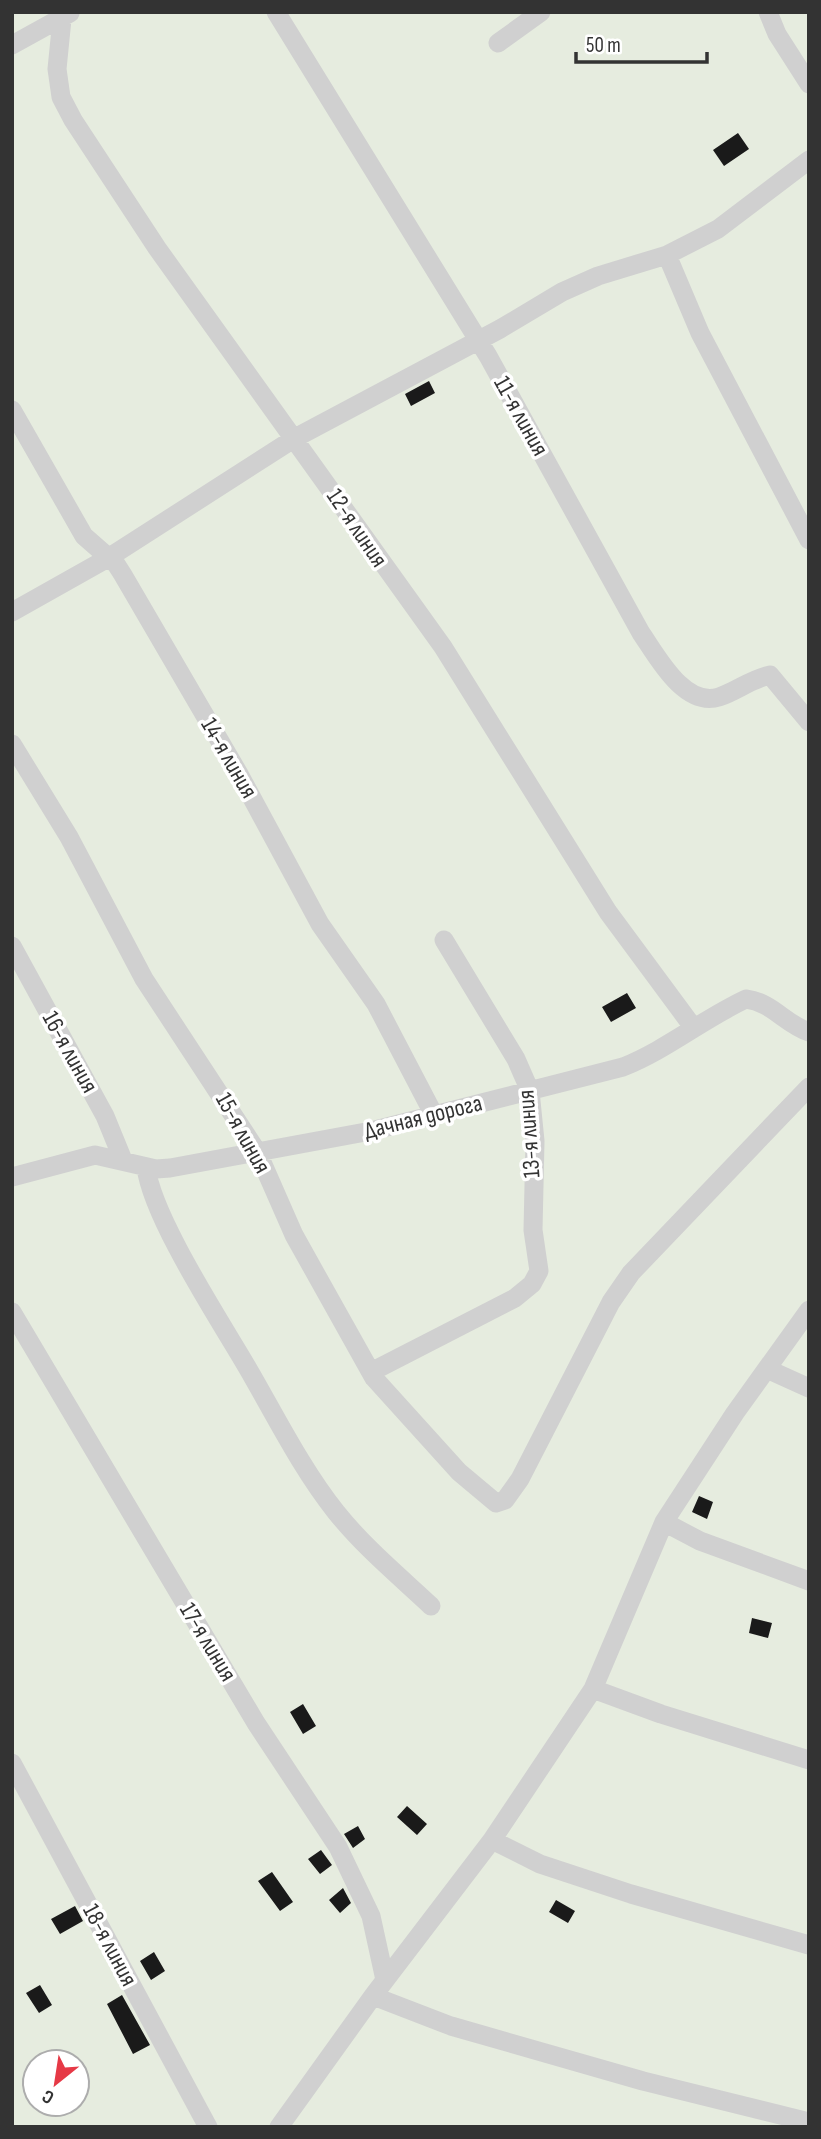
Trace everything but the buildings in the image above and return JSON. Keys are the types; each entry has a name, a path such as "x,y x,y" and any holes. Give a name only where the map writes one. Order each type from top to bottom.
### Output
{"street":[{"name":"11-я линия","path":"276,12 478,340 641,634 667,670 692,693 705,698 718,697 751,680 769,675 809,722"},
{"path":"498,43 541,12"},
{"path":"768,12 778,34 809,84"},
{"path":"12,45 66,16"},
{"name":"12-я линия","path":"66,16 57,69 61,97 73,120 157,248 296,438 480,703 608,912 693,1027"},
{"path":"12,612 108,558 296,438 562,292 598,276 667,255 732,221 809,160"},
{"path":"667,255 700,333 809,540"},
{"name":"14-я линия","path":"12,410 84,536 123,575 239,774 320,924 376,1004 434,1115"},
{"name":"15-я линия","path":"12,744 69,837 144,979 258,1153 294,1235 371,1373 459,1472 496,1503 505,1500 520,1479 611,1302 631,1273 809,1087"},
{"name":"13-я линия","path":"371,1373 515,1298 532,1284 539,1271 533,1230 535,1141 530,1091 516,1059 444,940"},
{"name":"16-я линия","path":"12,946 105,1116 123,1160"},
{"name":"Дачная дорога","path":"12,1177 95,1155 146,1167 170,1168 372,1131 623,1067 643,1059 693,1027 746,999 770,1006 793,1026 809,1032"},
{"path":"146,1167 152,1192 182,1254 315,1481 335,1511 363,1542 431,1606"},
{"path":"279,2127 373,1996 492,1840 593,1689 664,1522 809,1310"},
{"name":"17-я линия","path":"12,1312 256,1723 338,1847 371,1916 385,1980"},
{"path":"767,1369 809,1388"},
{"path":"664,1522 701,1542 809,1581"},
{"path":"593,1689 661,1714 809,1760"},
{"name":"18-я линия","path":"12,1763 208,2127"},
{"path":"492,1840 530,1860 631,1894 809,1945"},
{"path":"373,1996 451,2026 643,2081 809,2122"}],"shaded area":[{"path":"12,12 809,12 809,2127 12,2127"}]}
